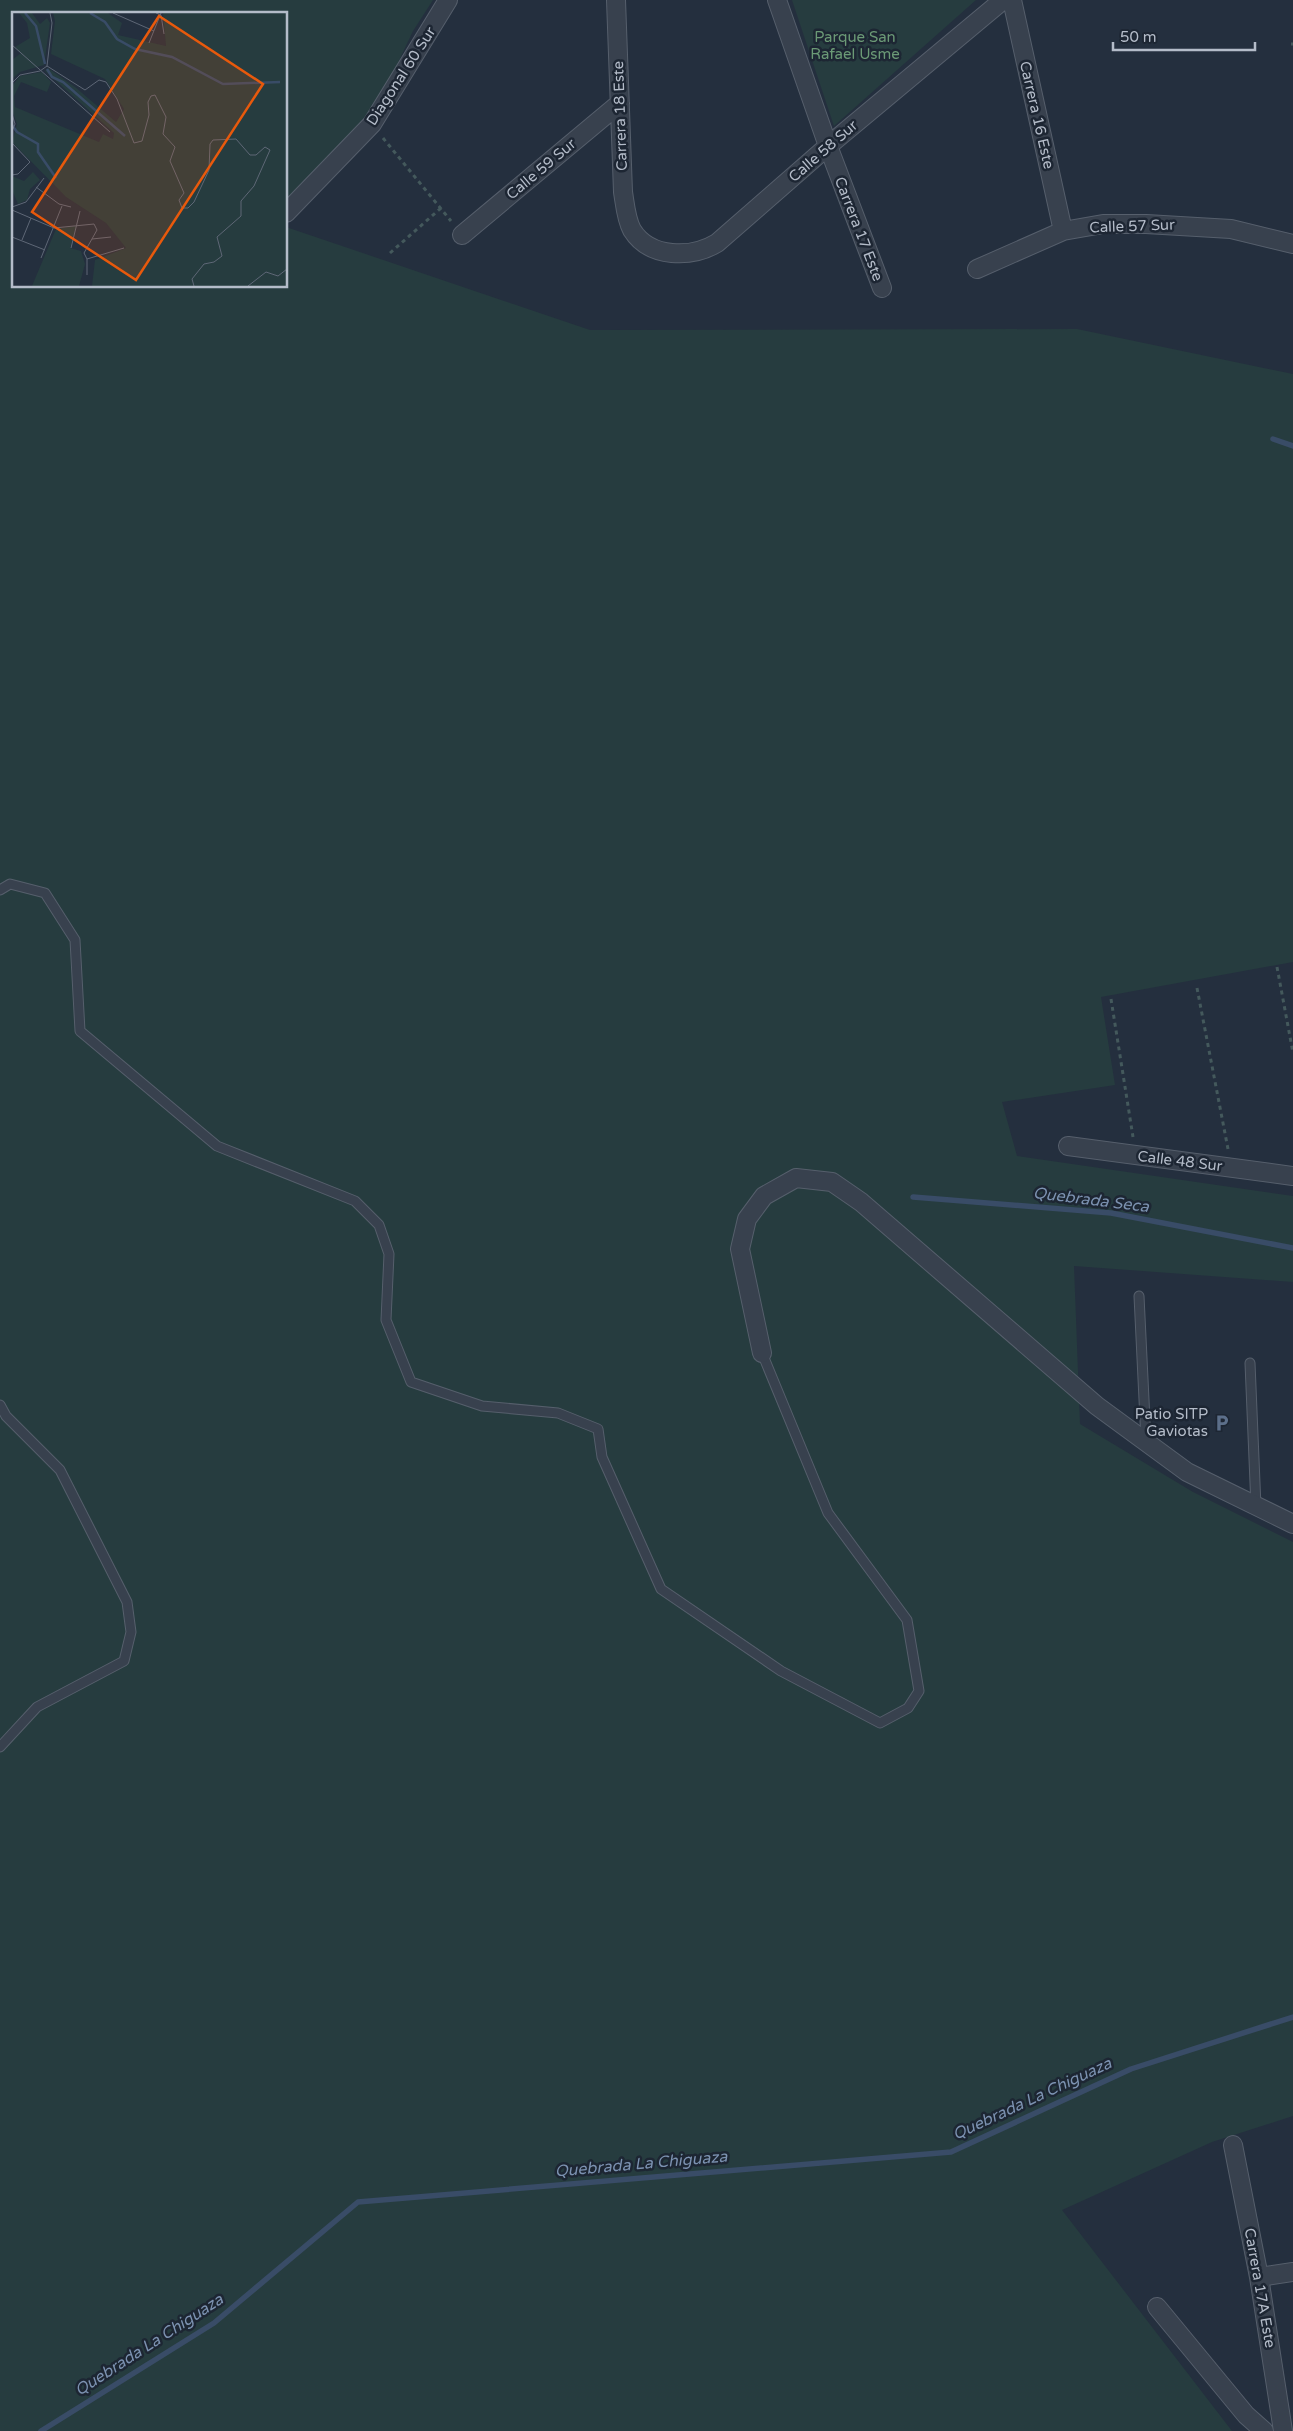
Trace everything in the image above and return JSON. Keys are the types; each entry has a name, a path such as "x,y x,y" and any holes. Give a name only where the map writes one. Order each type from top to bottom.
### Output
{"street":[{"name":"Diagonal 60 Sur","path":"288,211 372,124 448,0"},
{"name":"Carrera 18 Este","path":"616,0 623,192 626,213 632,230"},
{"name":"Carrera 17 Este","path":"777,0 828,146 882,288"},
{"name":"Calle 58 Sur","path":"632,230 648,244 667,252 688,254 717,243 828,146 1003,0"},
{"name":"Carrera 16 Este","path":"1012,0 1063,231"},
{"name":"Calle 59 Sur","path":"462,235 620,103"},
{"name":"Calle 57 Sur","path":"977,269 1063,231 1103,224 1188,225 1230,229 1293,244"},
{"name":"Calle 48 Sur","path":"1068,1146 1293,1176"},
{"path":"762,1353 740,1249 747,1219 764,1196 796,1178 832,1182 862,1202 1097,1406 1196,1477 1293,1524"},
{"name":"Carrera 17A Este","path":"1233,2145 1259,2277 1283,2431"},
{"path":"1259,2277 1293,2272"},
{"path":"1156,2307 1246,2415 1264,2431"}],"lane":[{"path":"0,890 10,884 45,893 75,940 80,1031 217,1146 355,1201 379,1225 390,1254 386,1320 411,1382 482,1406 558,1413 598,1429 602,1457 662,1589 781,1671 880,1723 908,1708 919,1691 907,1620 828,1513 762,1353"},
{"path":"1139,1296 1146,1441"},
{"path":"1250,1363 1256,1507"},
{"path":"0,1405 6,1416 60,1470 127,1602 131,1632 124,1660 37,1707 0,1747"}],"path":[{"path":"372,124 462,235"},
{"path":"390,253 441,208"},
{"path":"1277,967 1293,1053"},
{"path":"1197,988 1224,1122 1230,1167"},
{"path":"1111,999 1136,1155"}],"green space":[{"path":"0,0 433,0 413,31 370,122 288,202 288,12 12,12 12,288 288,288 288,228 590,330 1077,329 1293,374 1293,962 1101,997 1115,1085 1002,1102 1017,1156 1293,1196 1293,1282 1074,1266 1080,1424 1193,1492 1293,1542 1293,2116 1212,2142 1062,2210 1232,2431 0,2431"},
{"name":"Parque San Rafael Usme","path":"792,0 976,0 834,126"}],"waterway":[{"path":"1273,439 1293,446"},
{"name":"Quebrada Seca","path":"913,1197 1111,1213 1293,1248"},
{"name":"Quebrada La Chiguaza","path":"41,2431 214,2323 358,2202 951,2152 1131,2069 1293,2017"}],"place":[{"name":"Patio SITP Gaviotas","path":"1222,1423"}]}
